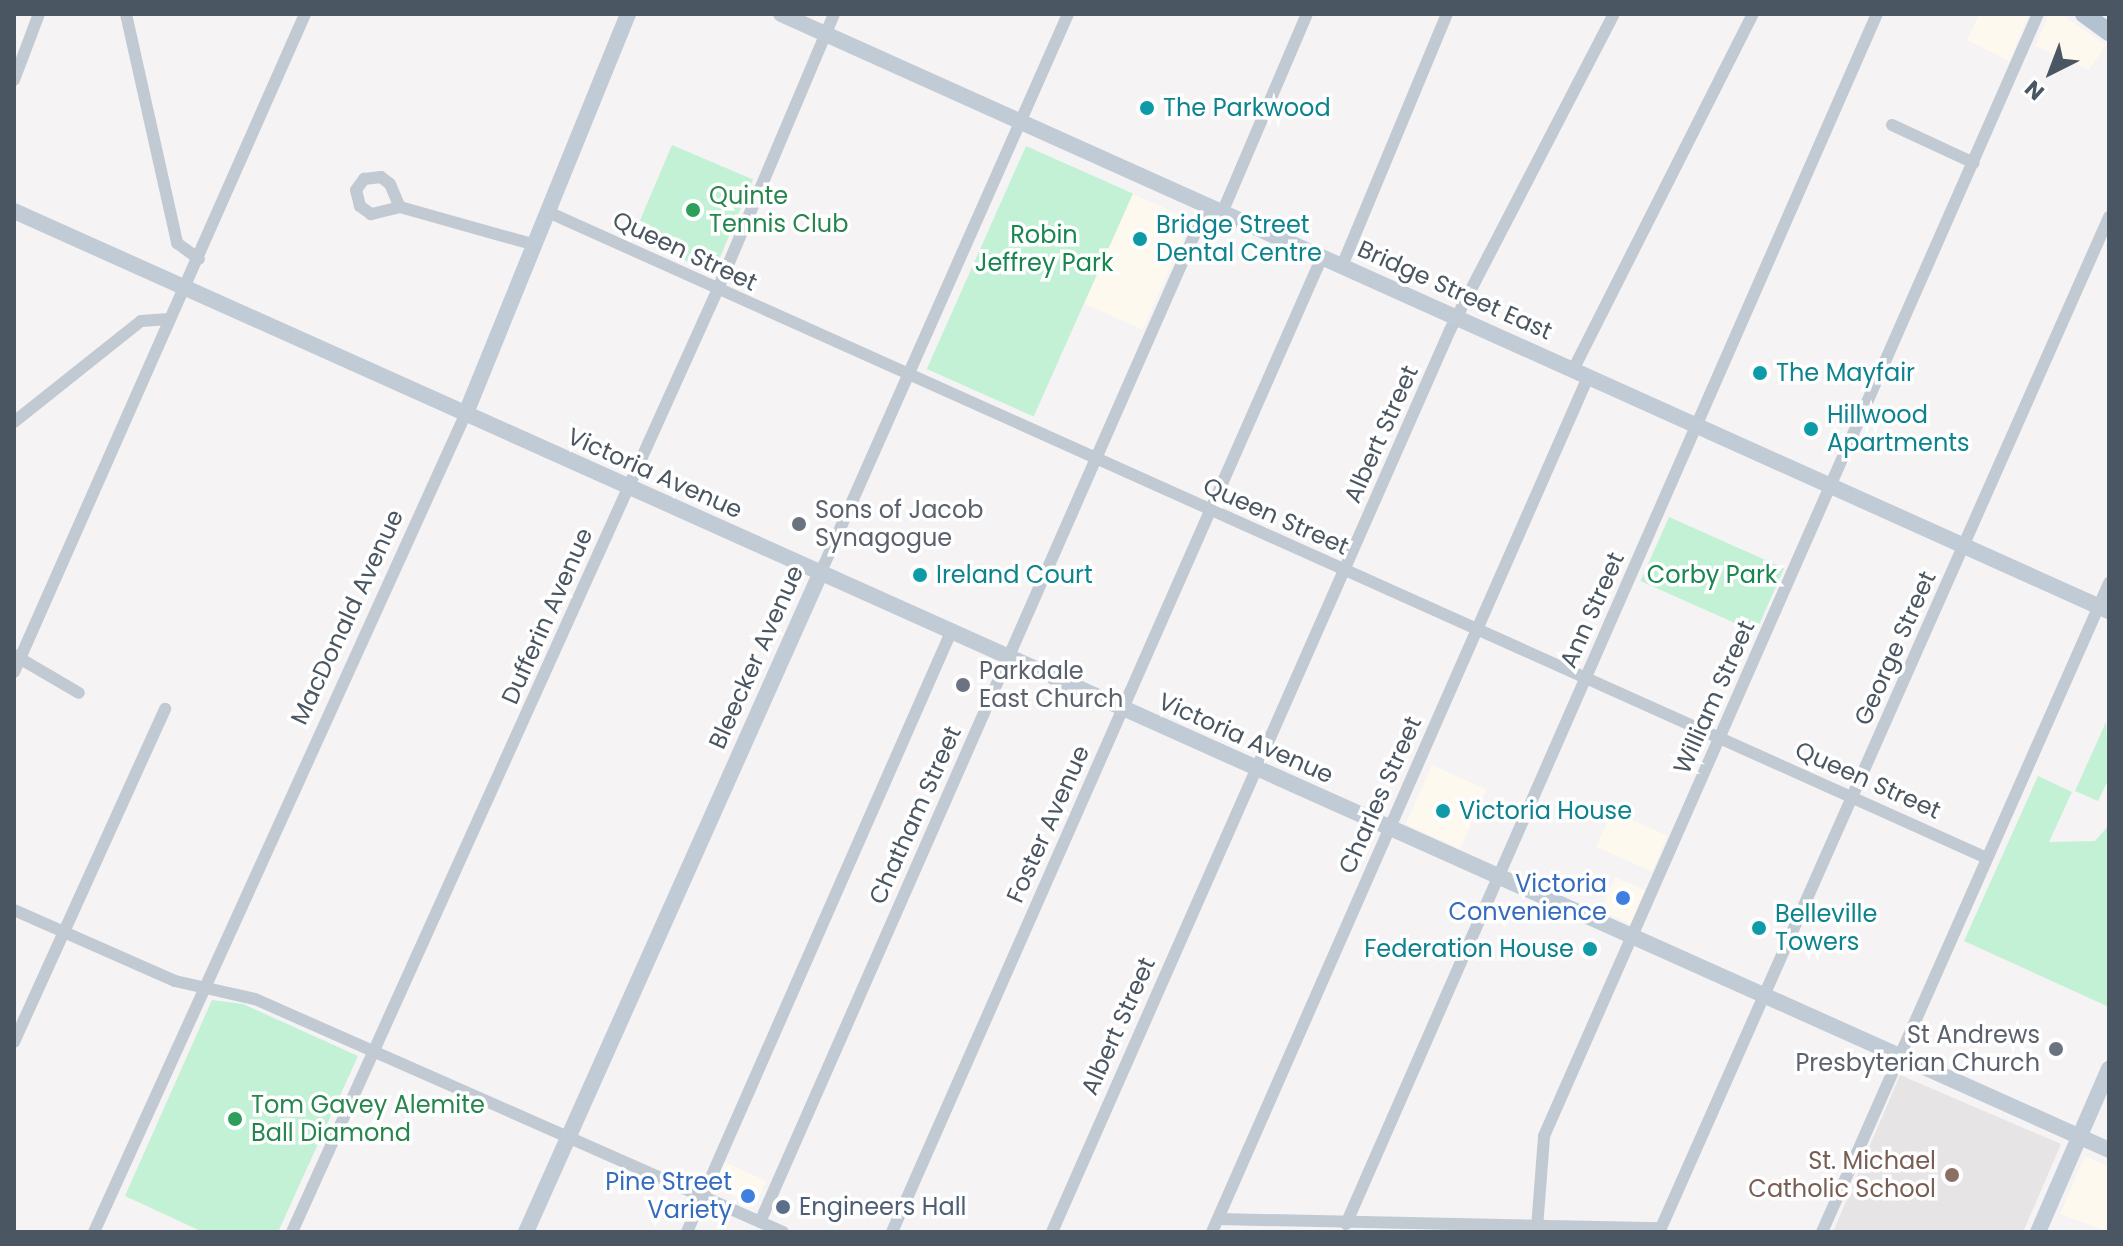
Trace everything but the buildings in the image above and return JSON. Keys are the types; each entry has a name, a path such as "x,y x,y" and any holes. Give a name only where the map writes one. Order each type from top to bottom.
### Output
{"main road":[{"path":"2084,14 2109,32"}],"street":[{"path":"14,80 39,14"},
{"path":"126,14 177,243 199,259"},
{"path":"14,672 17,656 199,259 305,14"},
{"name":"MacDonald Avenue","path":"94,1232 466,413 628,14"},
{"name":"Bridge Street East","path":"781,14 2104,608"},
{"name":"Dufferin Avenue","path":"292,1232 717,291 834,14"},
{"name":"Bleecker Avenue","path":"526,1232 1068,14"},
{"name":"Chatham Street","path":"760,1222 1096,459 1307,14"},
{"path":"1342,266 1447,14"},
{"name":"Albert Street","path":"1052,1232 1457,317 1614,14"},
{"name":"Charles Street","path":"1212,1232 1477,630 1581,374 1753,14"},
{"name":"Ann Street","path":"1346,1224 1877,14"},
{"name":"William Street","path":"1537,1228 1540,1148 2038,14"},
{"path":"1892,125 1974,163"},
{"path":"400,207 535,245"},
{"name":"Victoria Avenue","path":"14,211 1764,999 2109,1150"},
{"name":"Queen Street","path":"548,212 717,291 1987,858"},
{"name":"George Street","path":"1537,1228 1661,1228 2109,217"},
{"name":"Foster Avenue","path":"892,1232 1322,257"},
{"path":"14,422 141,321 169,319"},
{"path":"1822,1232 1987,858 2104,608 2109,583"},
{"path":"687,1232 951,632"},
{"path":"17,656 79,693"},
{"path":"14,1042 165,709"},
{"path":"14,910 152,973 255,999 783,1232"},
{"path":"2038,1232 2109,1069"},
{"path":"1218,1219 1346,1224 1360,1228 1537,1228"}],"shaded area":[{"path":"1979,14 2029,14 2009,61 1967,40"},
{"path":"2049,14 2061,14 2106,45 2089,70 2035,46"},
{"path":"1133,194 1191,220 1143,330 1084,304"},
{"path":"1432,765 1487,789 1460,849 1406,824"},
{"path":"1612,811 1668,836 1652,871 1596,847"},
{"path":"1615,877 1645,890 1631,924 1601,911"},
{"name":"St. Michael Catholic School","path":"1900,1075 2061,1144 2023,1232 1833,1232"},
{"path":"2085,1156 2109,1167 2109,1232 2060,1214"},
{"path":"724,1162 766,1181 755,1205 713,1187"}],"green space":[{"name":"Quinte Tennis Club","path":"672,145 753,179 714,272 633,238"},
{"name":"Robin Jeffrey Park","path":"1026,146 1133,194 1034,416 927,369"},
{"name":"Corby Park","path":"1669,517 1784,568 1756,632 1641,581"},
{"path":"2106,722 2109,778 2098,801 2075,791"},
{"path":"2038,776 2072,792 2049,842 2095,841 2109,825 2109,1007 1964,941"},
{"path":"212,1000 243,1004 358,1056 278,1232 203,1232 125,1196"}],"place":[{"name":"The Parkwood","path":"1147,108"},
{"name":"Quinte Tennis Club","path":"693,210"},
{"name":"Bridge Street Dental Centre","path":"1140,239"},
{"name":"The Mayfair","path":"1760,373"},
{"name":"Hillwood Apartments","path":"1811,429"},
{"name":"Sons of Jacob Synagogue","path":"799,524"},
{"name":"Ireland Court","path":"920,575"},
{"name":"Parkdale East Church","path":"963,685"},
{"name":"Victoria House","path":"1443,811"},
{"name":"Victoria Convenience","path":"1623,898"},
{"name":"Belleville Towers","path":"1759,928"},
{"name":"Federation House","path":"1590,949"},
{"name":"St Andrews Presbyterian Church","path":"2056,1049"},
{"name":"Tom Gavey Alemite Ball Diamond","path":"235,1119"},
{"name":"St. Michael Catholic School","path":"1952,1175"},
{"name":"Pine Street Variety","path":"748,1196"},
{"name":"Engineers Hall","path":"783,1207"}]}
